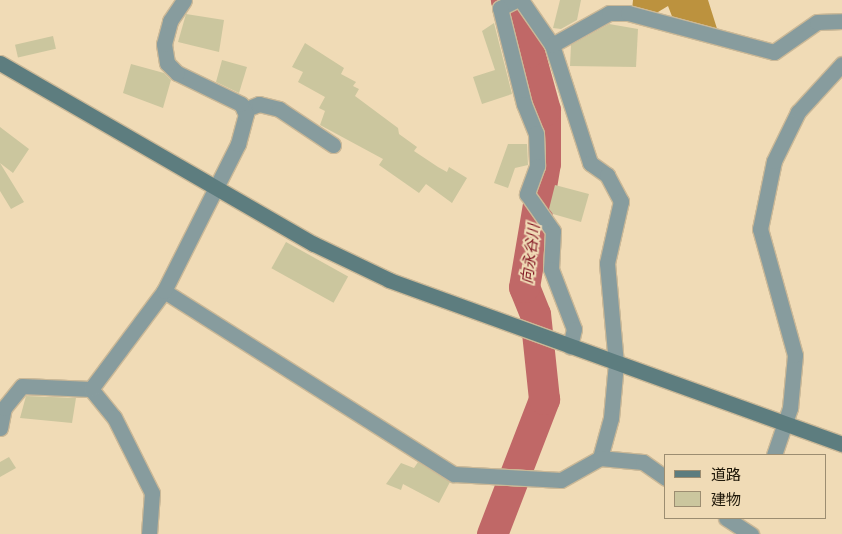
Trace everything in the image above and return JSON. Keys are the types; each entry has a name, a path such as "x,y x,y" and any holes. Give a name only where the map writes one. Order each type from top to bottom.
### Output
{"street":[{"path":"184,0 170,21 164,44 167,63 244,110"},
{"path":"516,0 500,8 524,104 536,133 537,166 527,194 553,231 551,269 574,329 567,346"},
{"path":"521,0 552,45 590,163 607,175 621,200 607,263 616,363 611,418 600,458"},
{"path":"552,45 609,13 628,13 774,52 818,22 842,21"},
{"path":"0,63 314,244 389,280 842,444"},
{"path":"774,454 795,384 795,355 760,229 774,161 798,112 842,64"},
{"path":"244,110 259,104 279,109 333,145"},
{"path":"91,389 164,291 219,188 238,144 244,110"},
{"path":"164,291 454,474 561,480 600,458 642,462 664,477"},
{"path":"0,428 4,408 22,386 91,389 114,417 152,493 149,534"},
{"path":"728,519 749,528"}],"shaded area":[{"path":"633,0 708,0 719,35 675,24 668,6 653,15 632,10"}],"building":[{"path":"560,0 581,0 577,20 561,29 553,28"},
{"path":"186,14 224,20 219,52 178,42"},
{"path":"494,23 512,94 482,104 473,77 495,70 482,31"},
{"path":"609,24 638,29 636,67 570,66 571,45"},
{"path":"53,36 56,49 18,57 15,45"},
{"path":"305,43 344,68 341,74 356,82 353,86 359,89 355,96 398,128 399,134 417,147 414,151 447,172 449,167 467,178 452,203 426,184 419,193 379,165 383,159 320,125 325,111 319,108 325,97 298,82 303,72 292,67"},
{"path":"222,60 247,67 239,93 216,82"},
{"path":"131,64 164,73 171,80 163,108 123,93"},
{"path":"0,127 29,149 13,173 0,163"},
{"path":"508,144 527,144 528,165 515,168 508,188 494,183"},
{"path":"0,163 24,202 11,209 0,191"},
{"path":"555,185 589,194 581,222 553,214 549,209"},
{"path":"286,242 348,276 334,303 271,268"},
{"path":"26,396 76,398 72,423 20,418"},
{"path":"9,457 16,468 0,477 0,462"},
{"path":"418,462 450,482 439,503 403,484 401,490 386,484 401,463 414,468"}],"waterway":[{"name":"向永谷川","path":"492,534 544,399 535,314 524,287 545,163 545,110 529,52 506,0"}]}
